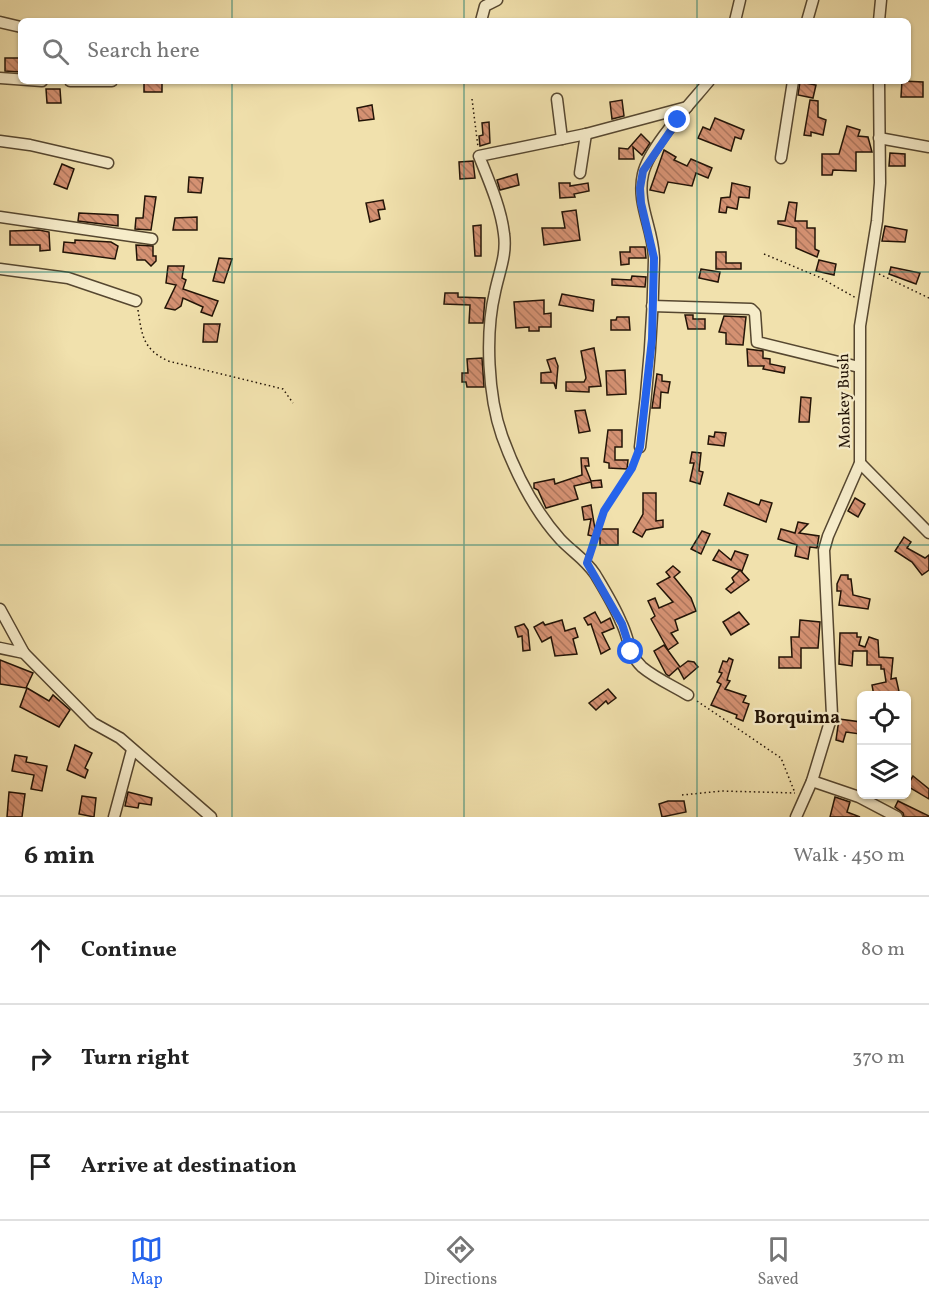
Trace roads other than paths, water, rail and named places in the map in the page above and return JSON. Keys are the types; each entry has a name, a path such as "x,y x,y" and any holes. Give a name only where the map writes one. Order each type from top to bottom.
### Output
{"street":[{"path":"482,18 485,6 497,0"},
{"path":"736,18 740,0"},
{"path":"808,18 813,0"},
{"path":"879,18 881,0"},
{"path":"0,22 18,26"},
{"path":"0,78 18,79"},
{"path":"640,447 652,339 654,258 641,203 642,180 653,154 706,84"},
{"path":"781,158 793,84"},
{"name":"Monkey Bush","path":"796,817 799,805 812,781 826,739 833,700 824,550 860,463 862,441 859,367 862,301 870,270 880,183 879,84"},
{"path":"557,99 562,139"},
{"path":"687,107 586,134 479,156 494,196 504,234 504,262 494,293 490,345 493,398 502,435 517,472 545,520 560,539 587,563 622,624 636,660 651,673 688,695"},
{"path":"580,173 586,134"},
{"path":"879,138 929,147"},
{"path":"0,141 30,145 108,163"},
{"path":"0,217 62,228 152,239"},
{"path":"0,269 69,278 136,301"},
{"path":"652,306 751,309 755,313 757,342 859,367"},
{"path":"860,463 929,533"},
{"path":"0,609 24,653 93,723 120,738 211,817"},
{"path":"0,648 24,653"},
{"path":"114,817 132,750"},
{"path":"812,781 859,797 897,817"}],"district":[{"name":"Borquima","path":"797,718"}]}
